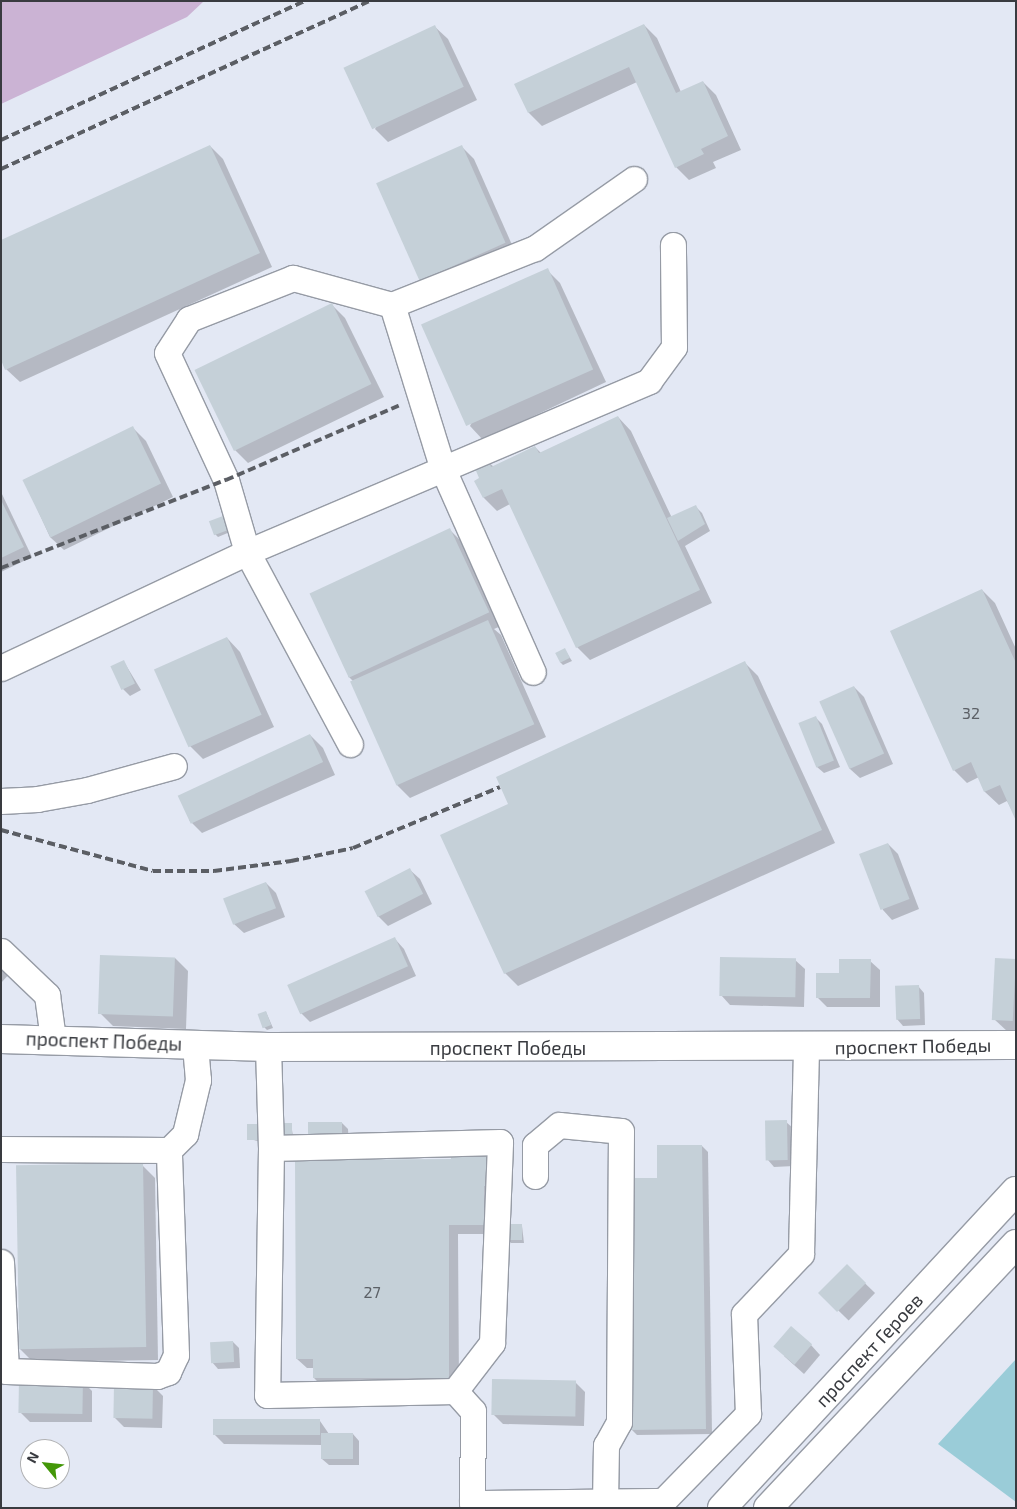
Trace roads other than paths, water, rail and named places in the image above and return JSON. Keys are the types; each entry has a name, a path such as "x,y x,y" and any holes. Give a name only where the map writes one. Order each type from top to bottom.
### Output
{"main road":[{"name":"проспект Победы","path":"1,1039 52,1039 196,1052 269,1056 805,1056 1016,1064"},
{"name":"проспект Победы","path":"805,1056 1016,1045"},
{"name":"проспект Победы","path":"1,1056 196,1052"},
{"name":"проспект Героев","path":"722,1508 1016,1191"},
{"name":"проспект Героев","path":"768,1508 1016,1244"}],"lane":[{"path":"350,744 247,552 226,480 167,353 189,319 294,278 392,305 535,248 634,179"},
{"path":"1,668 247,552 442,467 649,381 674,347 673,245"},
{"path":"392,305 442,467 533,672"},
{"path":"1,802 37,799 87,790 174,766"},
{"path":"1,951 47,995 52,1039"},
{"path":"1,1149 169,1150 185,1134 198,1080 196,1052"},
{"path":"269,1056 271,1148 267,1395 455,1391 473,1411 472,1502 663,1501 748,1414 744,1314 801,1254 805,1056"},
{"path":"535,1176 534,1145 560,1125 621,1131 619,1422 606,1445 605,1500"},
{"path":"271,1148 500,1142 492,1343 455,1391"},
{"path":"1,1262 6,1371 157,1376 168,1372 176,1355 169,1150"}],"water":[{"path":"1016,1359 1016,1502 938,1444"}],"railway":[{"path":"1,140 305,1"},
{"path":"1,169 369,1"},
{"path":"1,568 226,480 400,405"},
{"path":"1,830 153,871 214,871 291,861 353,848 500,787"}]}
